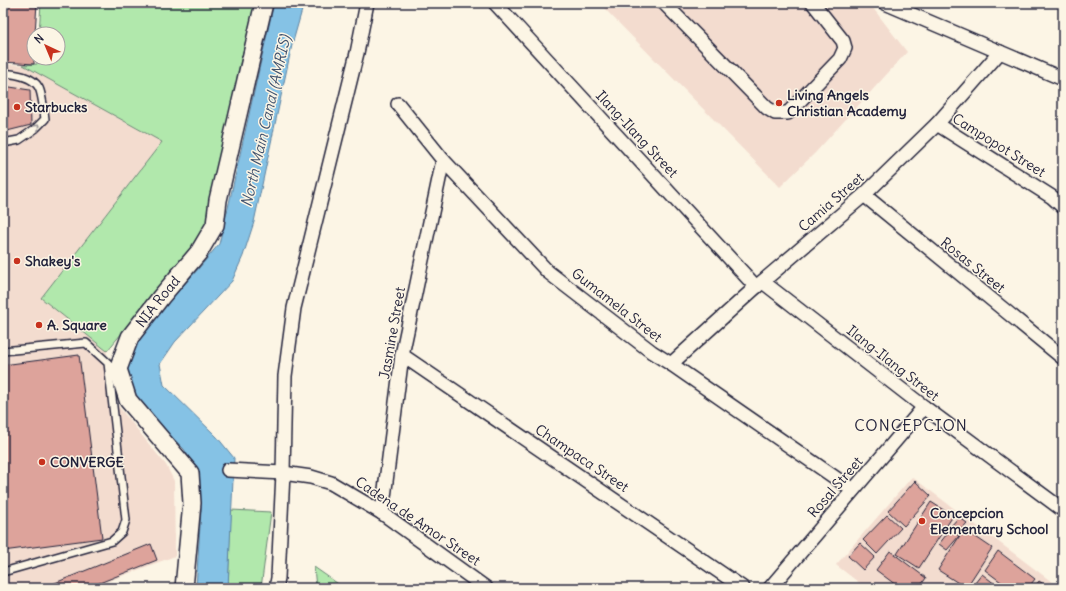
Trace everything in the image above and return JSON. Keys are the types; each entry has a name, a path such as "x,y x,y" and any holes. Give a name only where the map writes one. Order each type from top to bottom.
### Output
{"street":[{"name":"NIA Road","path":"184,588 192,503 190,473 128,400 118,369 130,337 199,252 215,225 218,200 264,3"},
{"path":"276,588 278,578 283,473 286,376 294,308 357,53 367,3"},
{"name":"Ilang-Ilang Street","path":"495,3 760,284 1063,510"},
{"path":"664,3 767,108 775,113 788,113 840,59 845,48 843,40 813,3"},
{"path":"885,3 1063,79"},
{"name":"Camia Street","path":"671,364 760,284 864,195 936,124 1000,52"},
{"name":"Gumamela Street","path":"398,104 443,160 548,272 652,352 853,490"},
{"name":"Campopot Street","path":"936,124 1052,197 1063,208"},
{"name":"Jasmine Street","path":"382,512 402,355 443,160"},
{"name":"Rosas Street","path":"864,195 1063,358"},
{"name":"Champaca Street","path":"402,355 743,588"},
{"name":"Rosal Street","path":"770,588 924,407"},
{"name":"Cadena de Amor Street","path":"228,470 283,473 330,483 382,512 486,588"}],"lane":[{"path":"3,73 20,75 29,78 39,87 45,119 35,129 19,140 3,143"},
{"path":"3,351 86,343 108,363 126,520 122,532 112,541 3,572"}],"shaded area":[{"name":"Living Angels Christian Academy","path":"599,3 869,3 907,52 815,153 780,187"},
{"name":"A. Square","path":"3,64 23,65 162,142 41,298 107,351 105,379 107,389 119,407 166,465 174,481 175,556 90,588 3,588"},
{"name":"Concepcion Elementary School","path":"912,477 1060,588 866,588 836,565"}],"green space":[{"path":"41,3 255,3 238,72 225,147 206,227 200,239 107,351 41,298 162,142 23,65 66,66 66,26 40,26"},
{"path":"231,510 271,512 261,588 228,588"},
{"path":"314,567 344,588 316,588"}],"water":[{"name":"North Main Canal (AMRIS)","path":"274,3 304,3 292,45 254,222 243,256 232,281 175,342 160,364 164,385 217,437 234,458 228,588 196,588 201,511 199,474 184,449 142,407 127,378 128,359 140,334 219,244"}],"building":[{"path":"3,3 37,3 36,26 26,26 26,63 3,62"},
{"name":"Starbucks","path":"3,86 30,90 31,125 3,132"},
{"path":"79,355 102,538 3,551 3,365"},
{"path":"915,481 931,496 904,526 888,511"},
{"path":"931,502 953,516 919,568 897,554"},
{"path":"887,515 901,528 877,554 863,540"},
{"path":"959,517 967,523 958,533 950,527"},
{"path":"964,529 992,548 966,588 938,570"},
{"path":"950,530 959,536 947,550 939,544"},
{"path":"860,543 875,557 863,570 848,556"},
{"path":"151,544 157,560 87,588 52,588 50,585"},
{"path":"890,551 926,578 919,588 900,588 876,570"},
{"path":"998,551 1035,579 1028,588 1009,588 985,570"},
{"path":"982,574 1000,588 971,588"},
{"path":"1039,581 1049,588 1034,588"}],"place":[{"name":"Living Angels Christian Academy","path":"779,103"},
{"name":"Starbucks","path":"17,107"},
{"name":"Shakey's","path":"17,261"},
{"name":"A. Square","path":"39,325"},
{"name":"CONVERGE","path":"42,462"},
{"name":"Concepcion Elementary School","path":"922,521"}],"district":[{"name":"CONCEPCION","path":"911,425"}]}
